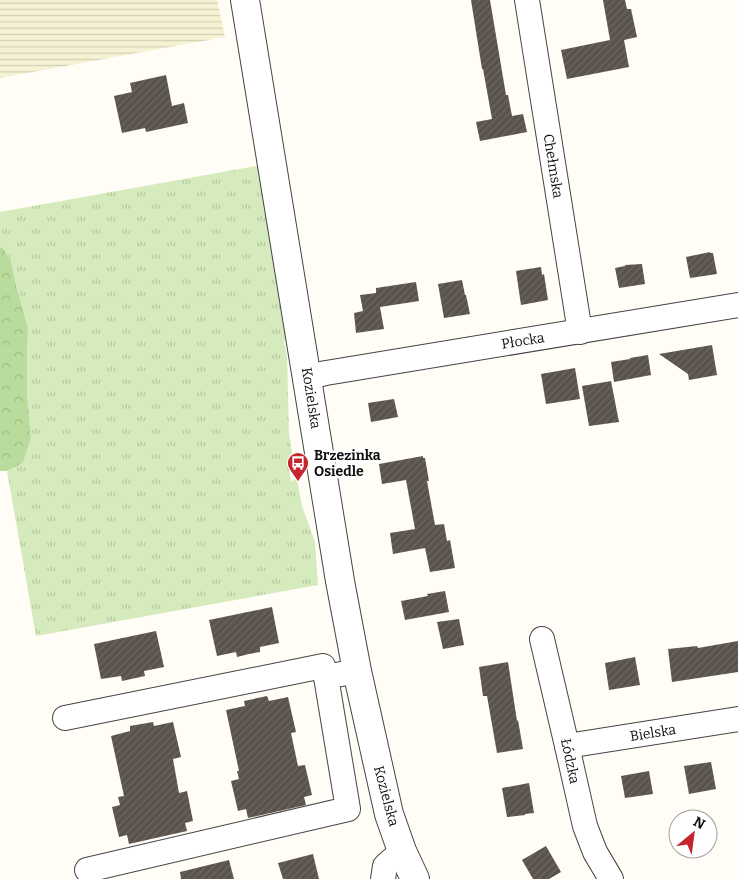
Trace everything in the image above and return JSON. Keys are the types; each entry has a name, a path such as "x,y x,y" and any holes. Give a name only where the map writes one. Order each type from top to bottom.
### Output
{"street":[{"name":"Kozielska","path":"245,0 340,581 357,671 389,814 402,851 415,879"},
{"name":"Chełmska","path":"526,0 580,332"},
{"name":"Płocka","path":"308,378 738,305"},
{"name":"Łódzka","path":"542,639 568,746 584,826 595,852 611,879"},
{"path":"65,718 323,666 348,810 87,870"},
{"path":"326,677 357,671"},
{"name":"Bielska","path":"568,746 738,719"},
{"path":"383,879 385,866 402,851"}],"shaded area":[{"path":"0,0 217,0 225,37 0,78"}],"green space":[{"path":"261,165 289,339 284,341 287,357 289,433 293,459 287,461 291,481 297,479 302,506 315,542 318,585 36,636 7,471 23,463 31,438 27,393 28,328 11,261 3,248 0,247 0,212"},
{"path":"0,247 3,248 11,261 28,328 27,393 31,438 23,463 7,471 0,471"}],"building":[{"path":"471,0 490,0 506,95 508,95 512,116 523,114 527,132 480,141 476,122 492,119"},
{"path":"603,0 625,0 627,9 631,9 637,37 624,40 629,67 567,79 561,50 610,40"},
{"path":"166,75 172,106 184,103 188,123 146,132 145,128 122,133 114,96 132,92 130,83"},
{"path":"713,253 717,274 690,278 686,257"},
{"path":"642,264 645,284 619,288 615,268 625,265"},
{"path":"541,267 548,300 521,305 516,271"},
{"path":"462,280 470,314 444,318 438,284"},
{"path":"416,282 419,301 380,307 384,329 356,333 354,313 363,311 360,295 376,293 376,288"},
{"path":"712,345 717,375 689,380 688,374 659,354"},
{"path":"648,355 651,375 614,382 611,362"},
{"path":"575,368 580,399 546,404 541,374"},
{"path":"611,381 619,422 589,426 582,386"},
{"path":"394,399 398,417 371,422 368,403"},
{"path":"423,456 429,481 427,481 435,525 444,524 447,541 450,540 455,568 430,572 425,548 393,554 390,533 415,529 406,480 382,484 379,464"},
{"path":"445,591 449,612 405,620 401,601"},
{"path":"272,607 279,643 260,647 260,652 237,657 236,652 217,656 209,620"},
{"path":"459,619 464,645 443,649 437,622"},
{"path":"156,631 164,667 144,671 145,676 122,681 121,676 101,679 94,644"},
{"path":"738,641 738,672 672,682 668,649 697,646 698,648"},
{"path":"635,657 640,685 609,690 605,663"},
{"path":"508,662 523,749 497,753 487,696 483,696 479,667"},
{"path":"267,696 269,701 288,697 296,732 291,733 298,766 305,765 312,795 304,797 306,805 248,818 246,809 238,811 231,781 239,779 237,771 239,771 226,710 245,706 244,701"},
{"path":"153,722 154,726 173,722 181,757 173,759 179,793 187,791 193,821 185,823 187,831 129,844 127,835 119,837 112,807 120,805 118,797 124,796 111,736 130,731 130,726"},
{"path":"711,762 716,789 689,794 684,766"},
{"path":"649,771 653,794 625,798 621,776"},
{"path":"529,783 534,813 507,817 502,788"},
{"path":"546,846 561,872 549,879 533,879 522,860"},
{"path":"313,854 319,879 283,879 278,863"},
{"path":"229,860 234,879 181,879 180,872"}],"place":[{"name":"Brzezinka Osiedle","path":"298,482"}]}
